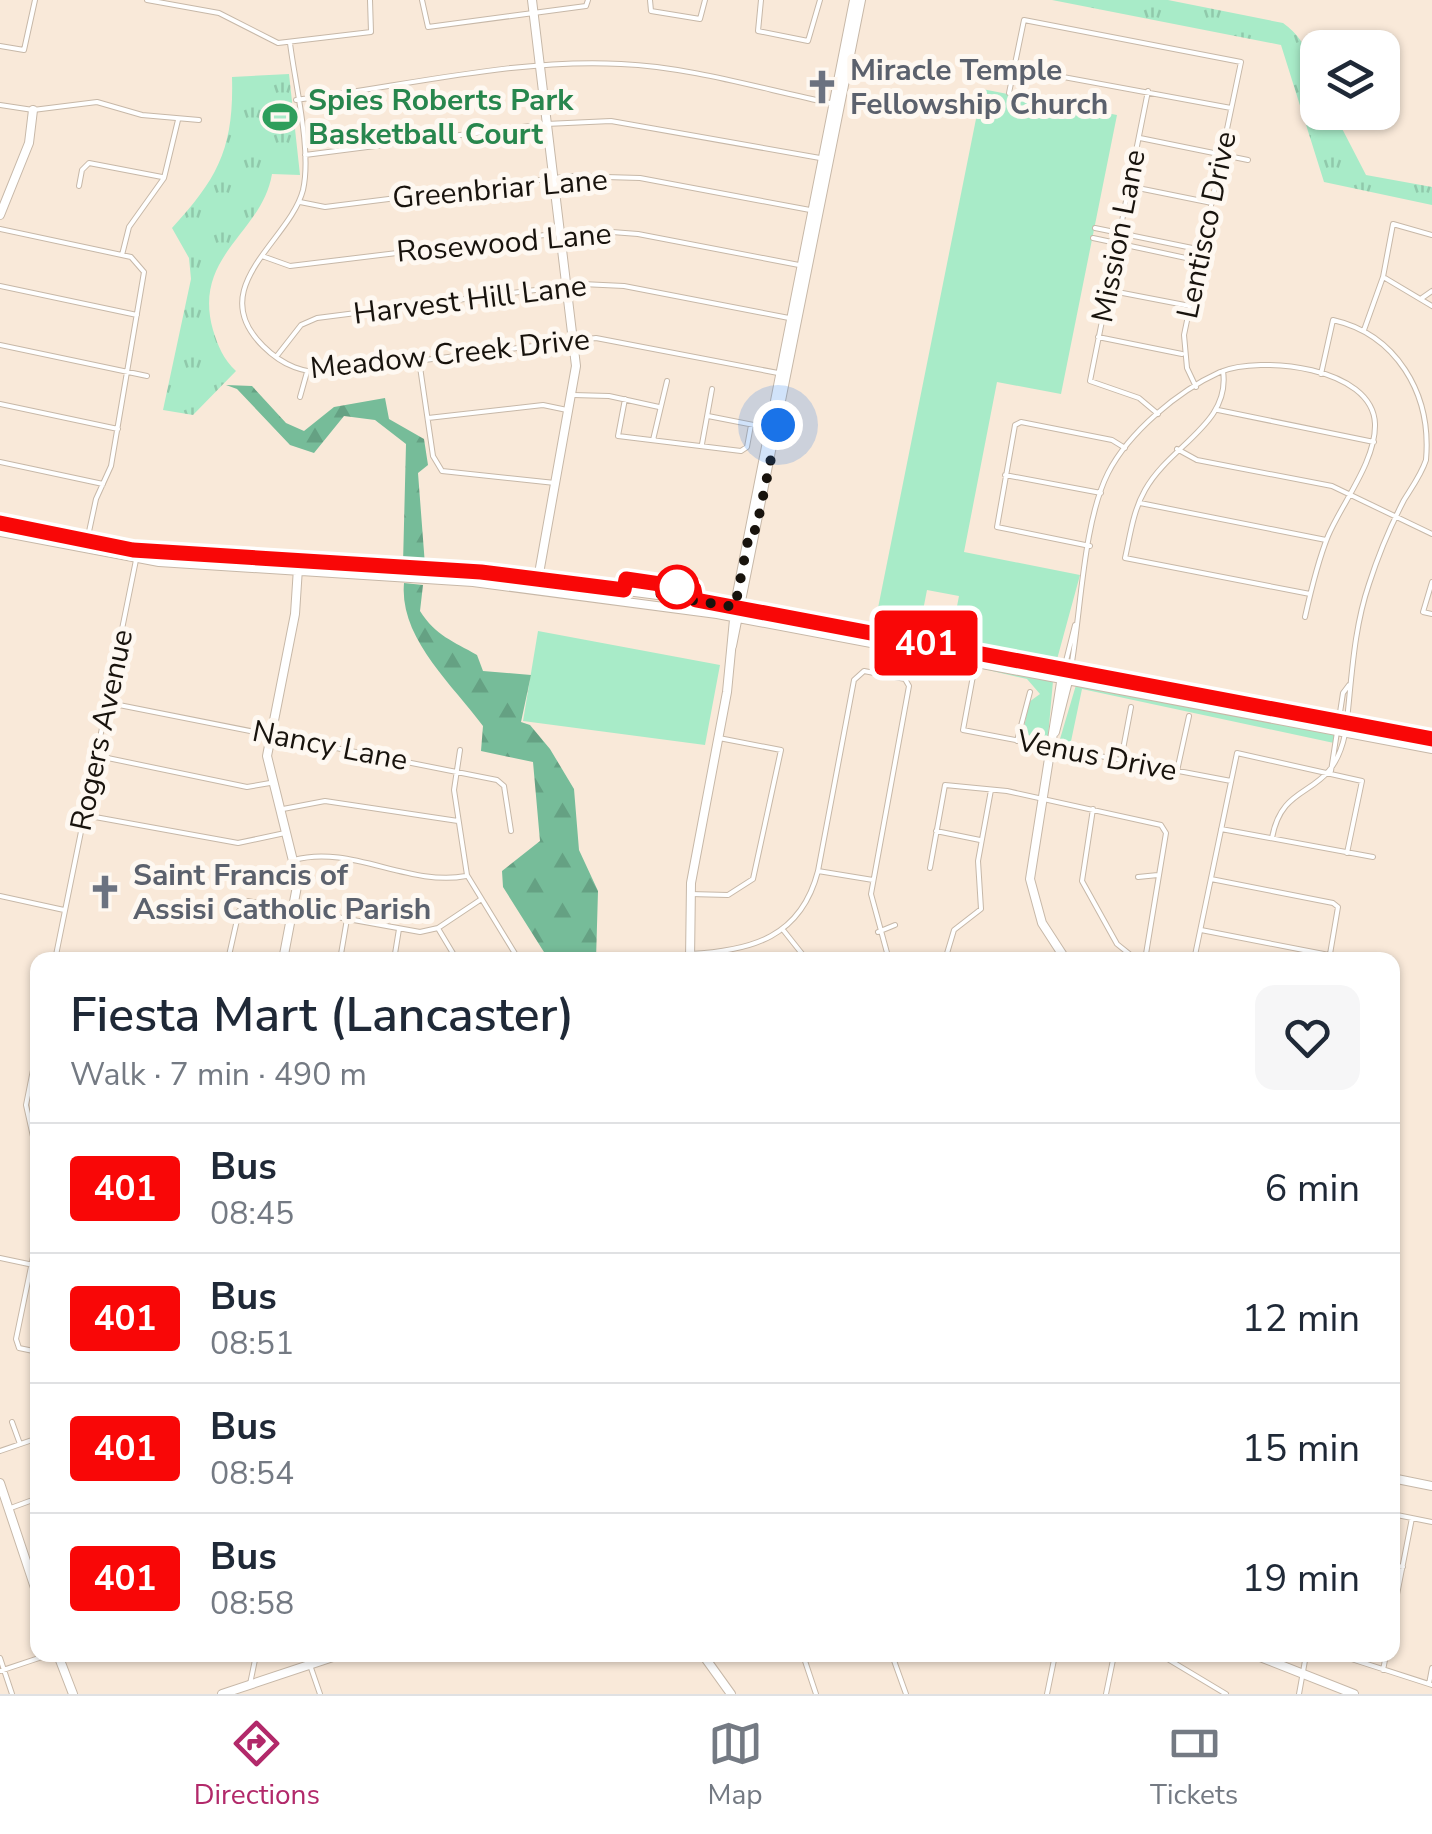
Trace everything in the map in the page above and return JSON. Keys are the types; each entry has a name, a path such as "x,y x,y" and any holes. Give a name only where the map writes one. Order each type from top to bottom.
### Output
{"main road":[{"path":"532,0 576,366 538,584"},
{"path":"690,952 690,894 737,613 858,0"},
{"path":"0,215 29,143 32,110"},
{"path":"753,530 770,428 784,374"},
{"path":"0,523 86,546"},
{"path":"0,532 137,555 298,571 374,571"},
{"path":"215,561 299,560 374,571 659,595 737,613 945,646 1066,674 1343,727 1432,739"},
{"path":"285,952 298,881 270,783 270,734 294,614 299,560"},
{"path":"538,584 657,607 737,613"},
{"path":"657,607 659,595"},
{"path":"812,626 889,647 1066,674"},
{"path":"942,656 945,646"},
{"path":"1061,952 1042,922 1031,891 1030,864 1066,674"},
{"path":"1343,727 1432,749"},
{"path":"1400,1480 1432,1486"},
{"path":"0,1483 30,1574"},
{"path":"61,1662 74,1694"},
{"path":"222,1694 319,1662"},
{"path":"708,1662 731,1694"},
{"path":"1272,1662 1354,1694"}],"street":[{"path":"0,46 24,50 34,0"},
{"path":"147,0 219,12 256,35 290,44 372,29 370,0"},
{"path":"422,0 428,27 586,3"},
{"path":"650,0 649,10 700,19 705,0"},
{"path":"761,0 756,28 813,39 820,0"},
{"name":"Lentisco Drive","path":"1014,68 1024,20 1241,62 1190,306 1184,354 1196,386"},
{"name":"Meadow Creek Drive","path":"290,44 304,155 299,201 260,255 246,282 244,308 256,339 276,358 307,372 572,341 614,341 784,374"},
{"path":"296,100 538,68 634,65 837,104"},
{"path":"1009,93 1014,68 1231,108"},
{"name":"Mission Lane","path":"1148,91 1090,382 1139,398 1158,414"},
{"path":"0,104 32,110 97,102 128,112 199,120"},
{"path":"122,254 130,227 164,178 178,120"},
{"path":"304,155 546,124 633,122 826,159"},
{"path":"1138,138 1248,160"},
{"path":"79,186 82,170 90,163 164,178"},
{"name":"Greenbriar Lane","path":"299,201 325,207 552,179 640,178 816,212"},
{"path":"1128,186 1212,202"},
{"path":"1364,330 1383,277 1393,224 1432,235"},
{"path":"1095,228 1202,250"},
{"path":"0,229 122,254 141,265 144,287 129,373 86,546"},
{"name":"Rosewood Lane","path":"260,255 275,265 290,266 559,233 623,232 805,266"},
{"path":"1093,238 1200,260"},
{"path":"1383,277 1432,306"},
{"path":"0,286 139,316"},
{"name":"Harvest Hill Lane","path":"276,358 301,325 318,318 566,287 624,286 795,319"},
{"path":"1108,290 1190,306"},
{"path":"1422,298 1432,292"},
{"path":"1272,838 1286,802 1331,772 1343,727 1365,596 1396,516 1425,463 1429,416 1418,381 1402,356 1364,330 1332,320 1322,374"},
{"path":"1098,337 1184,354"},
{"path":"0,345 146,376"},
{"path":"419,360 432,456 446,474 520,476 557,484"},
{"path":"1066,674 1102,493 1125,448 1158,414 1224,371 1272,366 1322,374 1346,381 1362,394 1373,411 1374,442 1326,540 1306,617"},
{"path":"1224,371 1226,394 1218,410 1177,449 1139,503 1125,558 1310,594"},
{"path":"300,397 307,372"},
{"path":"653,440 667,381"},
{"path":"702,445 712,390"},
{"path":"573,396 660,407"},
{"path":"625,400 618,436 744,451 751,425"},
{"path":"0,404 118,429"},
{"path":"428,418 543,405 571,410"},
{"path":"1218,410 1374,442"},
{"path":"708,416 770,428"},
{"path":"1090,546 1002,529 996,523 1015,426 1021,422 1100,438 1125,448"},
{"path":"1177,449 1187,458 1332,486 1432,534"},
{"path":"0,462 102,484"},
{"path":"1005,475 1102,493"},
{"path":"1139,503 1326,540"},
{"name":"Rogers Avenue","path":"57,952 137,555"},
{"path":"1432,582 1423,612 1432,614"},
{"path":"884,674 891,636"},
{"path":"729,952 744,950 784,931 808,899 818,870 854,680 861,671 906,679 909,689 870,903 886,952"},
{"name":"Venus Drive","path":"973,676 963,730 1231,781"},
{"path":"1017,741 1030,692"},
{"name":"Nancy Lane","path":"109,703 501,782 511,831"},
{"path":"1121,760 1131,707"},
{"path":"1177,771 1189,716"},
{"path":"690,894 728,895 753,879 780,750 718,738"},
{"path":"460,750 456,771 458,822 467,876 514,952"},
{"path":"1196,952 1237,753 1362,781 1347,852"},
{"path":"98,756 247,787 270,783"},
{"path":"930,868 945,788 949,784 1042,798 1166,828 1146,952"},
{"path":"947,952 954,930 981,909 981,840 990,790"},
{"path":"278,810 326,801 458,822"},
{"path":"1093,809 1082,881 1117,944 1127,952"},
{"path":"84,815 238,843 285,833"},
{"path":"1221,828 1373,858"},
{"path":"936,832 981,840"},
{"path":"294,860 320,856 440,878 467,876"},
{"path":"818,870 873,880"},
{"path":"1138,877 1158,874"},
{"path":"1211,879 1338,906 1330,952"},
{"path":"0,896 65,910"},
{"path":"230,952 243,904 252,901 399,928 438,928 480,900"},
{"path":"341,952 347,919"},
{"path":"878,932 896,925"},
{"path":"395,952 399,928"},
{"path":"438,928 452,952"},
{"path":"1200,930 1305,952"},
{"path":"784,931 801,952"},
{"path":"30,1085 26,1105 30,1123"},
{"path":"0,1258 30,1264"},
{"path":"30,1281 16,1339 19,1348 30,1350"},
{"path":"12,1422 20,1444"},
{"path":"0,1451 30,1441"},
{"path":"8,1509 30,1501"},
{"path":"1400,1516 1432,1522"},
{"path":"1400,1578 1412,1518"},
{"path":"0,1658 12,1694"},
{"path":"2,1670 30,1661"},
{"path":"255,1662 253,1683 260,1694"},
{"path":"805,1662 816,1694"},
{"path":"895,1662 906,1694"},
{"path":"1047,1694 1054,1662"},
{"path":"1106,1694 1113,1662"},
{"path":"1173,1662 1226,1694"},
{"path":"1299,1694 1305,1662"},
{"path":"1360,1662 1430,1685 1432,1668"},
{"path":"1383,1670 1385,1662"},
{"path":"310,1665 320,1694"}],"green space":[{"path":"1052,0 1168,0 1283,23 1300,40 1300,106 1281,45"},
{"path":"289,74 300,175 272,174 256,213 231,246 212,282 209,304 213,330 236,371 193,415 163,410 191,279 189,258 172,228 201,193 220,160 230,124 232,77"},
{"path":"982,89 1117,115 1061,394 997,382 964,552 1080,575 1056,663 950,642 959,596 927,590 918,636 874,628"},
{"path":"1308,130 1343,130 1366,175 1432,187 1432,205 1324,182"},
{"path":"226,385 252,386 286,423 304,431 334,407 385,398 389,419 424,439 428,465 418,473 425,565 403,564 406,444 375,420 344,416 314,453 290,445 237,389"},
{"path":"404,583 423,585 420,611 439,632 477,655 483,671 531,675 521,722 530,725 550,749 574,789 579,850 598,891 596,952 544,952 503,887 502,871 540,841 533,762 481,751 483,726 430,659 410,623"},
{"path":"538,631 720,665 705,745 523,721"},
{"path":"945,660 1053,681 1048,737 1043,741 1023,733 1029,702 1040,694 1027,679"},
{"path":"1076,685 1336,735 1334,743 1082,689 1070,746 1063,745 1060,739"}],"bus line":[{"name":"401","path":"0,523 133,550 481,572 624,590 626,579 694,589 696,600 1432,739"}],"place":[{"name":"Miracle Temple Fellowship Church","path":"822,87"},
{"name":"Spies Roberts Park Basketball Court","path":"280,117"},
{"name":"Saint Francis of Assisi Catholic Parish","path":"105,892"}],"route":[{"path":"677,587 659,595 735,607 750,530 756,530 778,425"}]}
